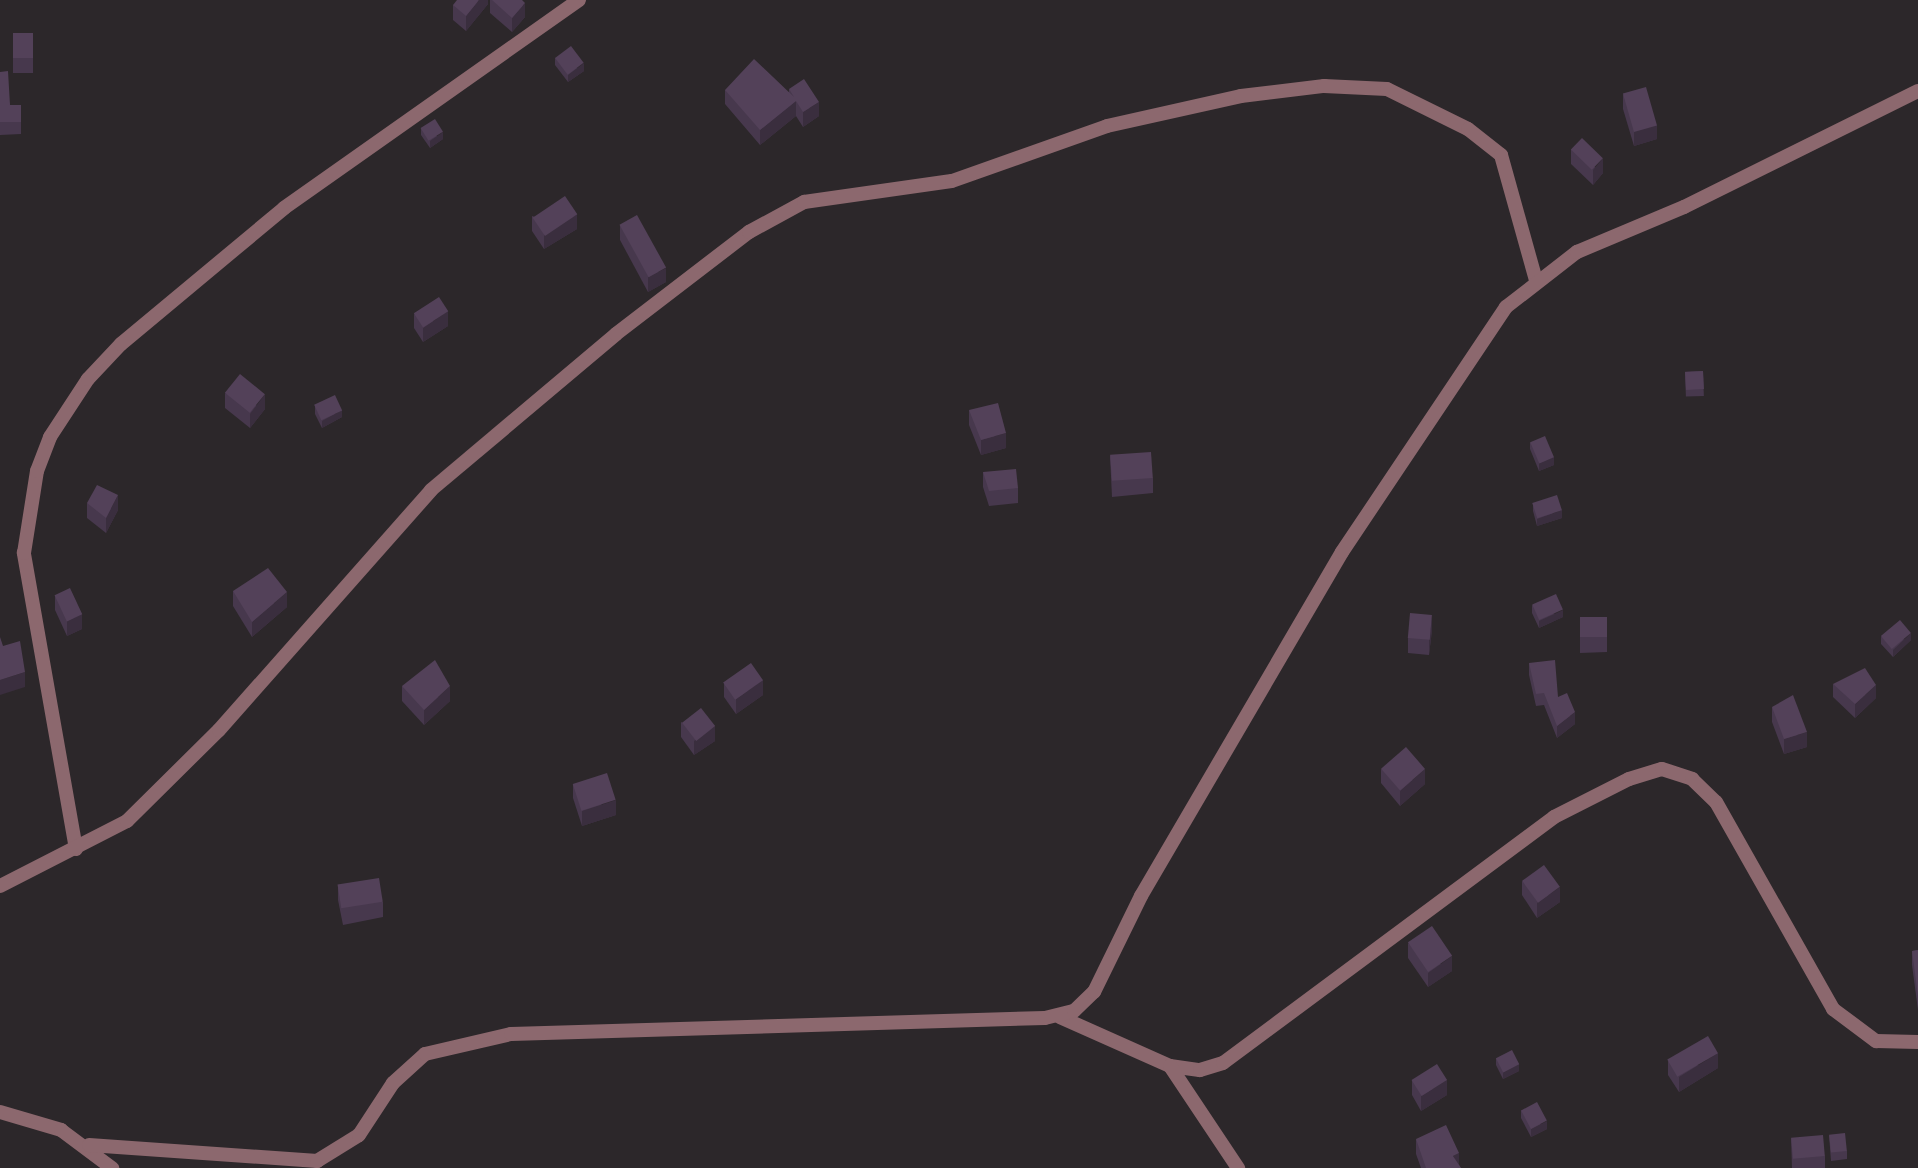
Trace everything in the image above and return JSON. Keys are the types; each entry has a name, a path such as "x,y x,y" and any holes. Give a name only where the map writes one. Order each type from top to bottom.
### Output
{"street":[{"path":"76,849 24,553 37,471 50,437 88,379 121,344 284,208 579,0"},
{"path":"0,886 76,849 155,798 431,490 524,407 749,232 804,202 952,181 1107,126 1241,96 1324,86 1387,89 1468,129 1501,155 1536,280"},
{"path":"1060,1017 1094,992 1180,827 1384,486 1506,307 1536,280 1577,252 1684,207 1918,91"},
{"path":"0,1112 89,1145 317,1161 359,1135 393,1083 425,1054 511,1034 1060,1017 1170,1066 1200,1070 1223,1063 1554,817 1629,779 1662,769 1692,779 1716,803 1833,1009 1876,1041 1918,1042"},
{"path":"1170,1066 1238,1168"},
{"path":"89,1145 112,1168"}],"building":[{"path":"457,0 479,0 466,16 453,5"},
{"path":"492,0 522,0 525,3 512,18"},
{"path":"13,33 33,33 33,58 13,58"},
{"path":"571,46 584,63 568,75 555,58"},
{"path":"754,59 794,97 789,89 804,79 819,102 803,112 796,101 760,130 725,90"},
{"path":"8,71 10,105 21,105 21,122 0,122 0,72"},
{"path":"1646,87 1657,125 1634,132 1623,94"},
{"path":"435,119 443,132 429,141 421,128"},
{"path":"1582,138 1603,158 1592,170 1571,150"},
{"path":"565,196 577,214 545,236 533,218"},
{"path":"637,215 666,267 649,277 620,225"},
{"path":"439,297 448,311 423,328 414,313"},
{"path":"1703,371 1704,389 1686,390 1685,372"},
{"path":"240,374 265,394 250,413 225,393"},
{"path":"335,395 342,410 321,420 314,405"},
{"path":"998,403 1006,433 981,440 969,410"},
{"path":"1545,436 1554,457 1539,463 1530,442"},
{"path":"1151,452 1153,478 1112,481 1110,455"},
{"path":"1016,469 1018,488 989,491 983,472"},
{"path":"97,485 118,495 106,518 87,503"},
{"path":"1557,495 1562,510 1537,518 1532,503"},
{"path":"268,568 287,592 252,622 233,591"},
{"path":"70,588 82,614 67,621 55,595"},
{"path":"1556,594 1563,610 1539,620 1532,605"},
{"path":"1410,613 1432,615 1430,640 1408,638"},
{"path":"1580,617 1607,617 1607,637 1580,637"},
{"path":"1900,620 1911,633 1892,649 1881,636"},
{"path":"0,637 3,646 20,641 25,672 0,680"},
{"path":"435,660 450,686 424,710 402,686"},
{"path":"1555,660 1558,697 1567,693 1575,712 1557,726 1544,693 1536,694 1529,663"},
{"path":"751,663 763,680 735,700 723,683"},
{"path":"1865,668 1876,685 1855,704 1833,684"},
{"path":"1793,695 1807,732 1784,739 1772,707"},
{"path":"701,708 715,726 696,741 682,723"},
{"path":"1406,747 1425,769 1400,791 1381,769"},
{"path":"607,773 616,800 581,811 573,784"},
{"path":"1544,865 1560,887 1538,903 1522,881"},
{"path":"379,878 383,902 341,908 338,885"},
{"path":"1432,926 1452,956 1428,972 1408,942"},
{"path":"1918,950 1918,996 1912,951"},
{"path":"1708,1036 1718,1053 1677,1077 1667,1060"},
{"path":"1512,1050 1519,1064 1503,1072 1496,1058"},
{"path":"1437,1064 1447,1080 1422,1096 1412,1080"},
{"path":"1537,1102 1547,1121 1531,1129 1521,1110"},
{"path":"1446,1125 1459,1153 1453,1156 1461,1168 1426,1168 1416,1139"},
{"path":"1845,1133 1847,1151 1831,1153 1829,1135"},
{"path":"1823,1135 1825,1156 1793,1159 1791,1138"}]}
